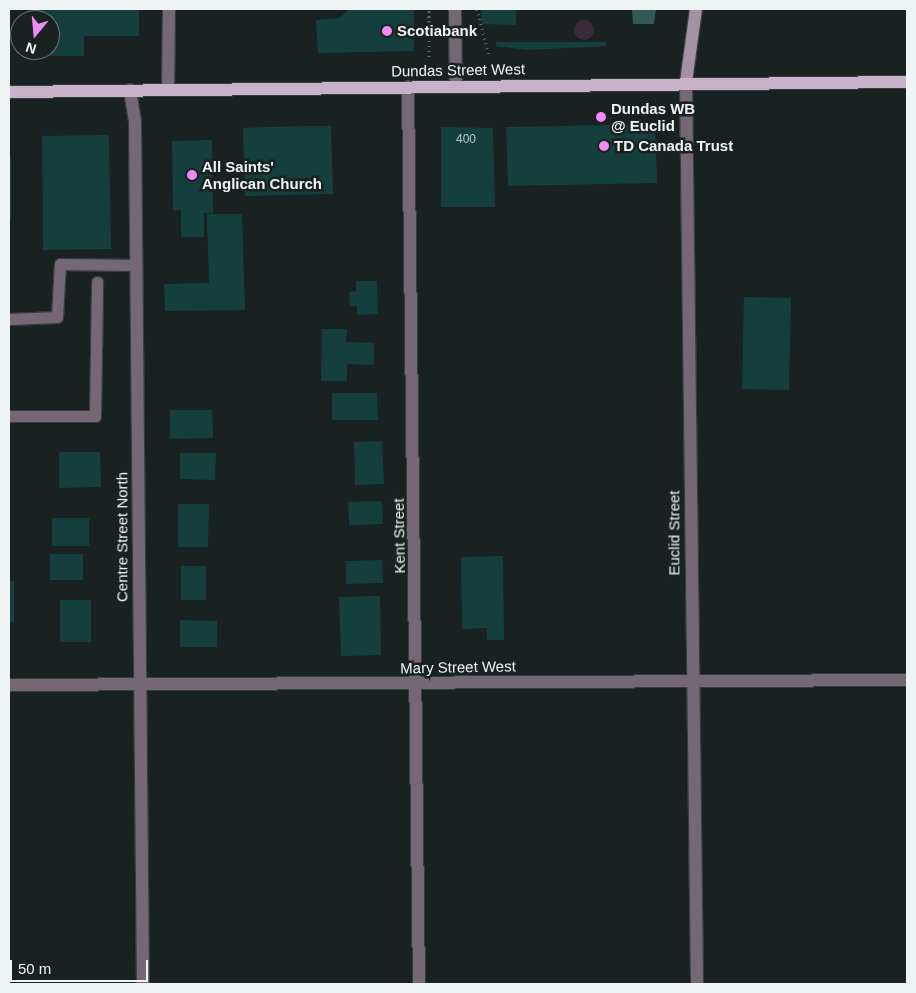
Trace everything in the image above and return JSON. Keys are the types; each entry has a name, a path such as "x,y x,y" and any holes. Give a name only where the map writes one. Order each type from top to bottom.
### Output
{"main road":[{"path":"686,82 696,9"},
{"name":"Dundas Street West","path":"9,92 686,82 907,82"}],"street":[{"path":"168,90 169,9"},
{"path":"455,9 456,86"},
{"name":"Euclid Street","path":"686,82 697,984"},
{"name":"Kent Street","path":"408,87 419,984"},
{"name":"Centre Street North","path":"130,90 135,121 143,984"},
{"name":"Mary Street West","path":"9,685 907,680"}],"lane":[{"path":"9,319 57,318 60,264 135,264"},
{"path":"9,416 95,416 97,282"}],"path":[{"path":"429,9 429,57"},
{"path":"477,9 489,56"}],"shaded area":[{"path":"584,20 591,23 594,30 591,37 584,40 577,37 574,30 577,23"}],"water":[{"path":"632,9 656,9 654,24 633,24"}],"building":[{"path":"139,9 139,36 84,36 84,56 60,56 60,10 35,10"},
{"path":"349,9 414,9 414,51 318,53 316,20 339,18"},
{"path":"481,9 516,9 516,25 482,24"},
{"path":"496,42 607,42 606,46 528,50 496,46"},
{"path":"655,124 657,183 508,186 506,127"},
{"path":"331,126 333,194 245,196 243,128"},
{"path":"441,127 493,128 495,207 441,207"},
{"path":"109,135 111,249 43,250 42,136"},
{"name":"All Saints' Anglican Church","path":"212,140 213,213 204,213 204,237 181,237 181,210 173,210 172,141"},
{"path":"9,156 11,156 11,220 9,220"},
{"path":"207,214 242,214 245,310 165,311 164,284 209,283"},
{"path":"356,281 377,281 378,314 357,315 357,306 350,306 349,292 356,291"},
{"path":"744,297 791,298 789,390 742,389"},
{"path":"322,329 347,329 346,342 374,343 374,365 347,364 347,381 321,381"},
{"path":"332,393 377,393 378,420 332,420"},
{"path":"170,410 212,410 213,438 170,439"},
{"path":"382,441 384,484 355,485 354,442"},
{"path":"59,452 100,452 101,487 59,488"},
{"path":"180,453 216,453 215,480 180,479"},
{"path":"382,501 383,524 349,525 348,502"},
{"path":"178,504 209,504 208,547 178,547"},
{"path":"52,518 89,518 89,546 52,546"},
{"path":"50,554 83,554 83,580 50,580"},
{"path":"503,556 504,640 487,640 487,628 462,629 461,557"},
{"path":"382,560 383,583 346,584 346,561"},
{"path":"181,566 206,566 206,600 181,600"},
{"path":"9,581 14,581 14,622 9,622"},
{"path":"380,596 381,655 341,656 339,597"},
{"path":"60,600 91,600 91,642 60,642"},
{"path":"180,620 217,621 217,647 180,647"}],"place":[{"name":"Scotiabank","path":"387,31"},
{"name":"Dundas WB @ Euclid","path":"601,117"},
{"name":"TD Canada Trust","path":"604,146"},
{"name":"All Saints' Anglican Church","path":"192,175"}]}
